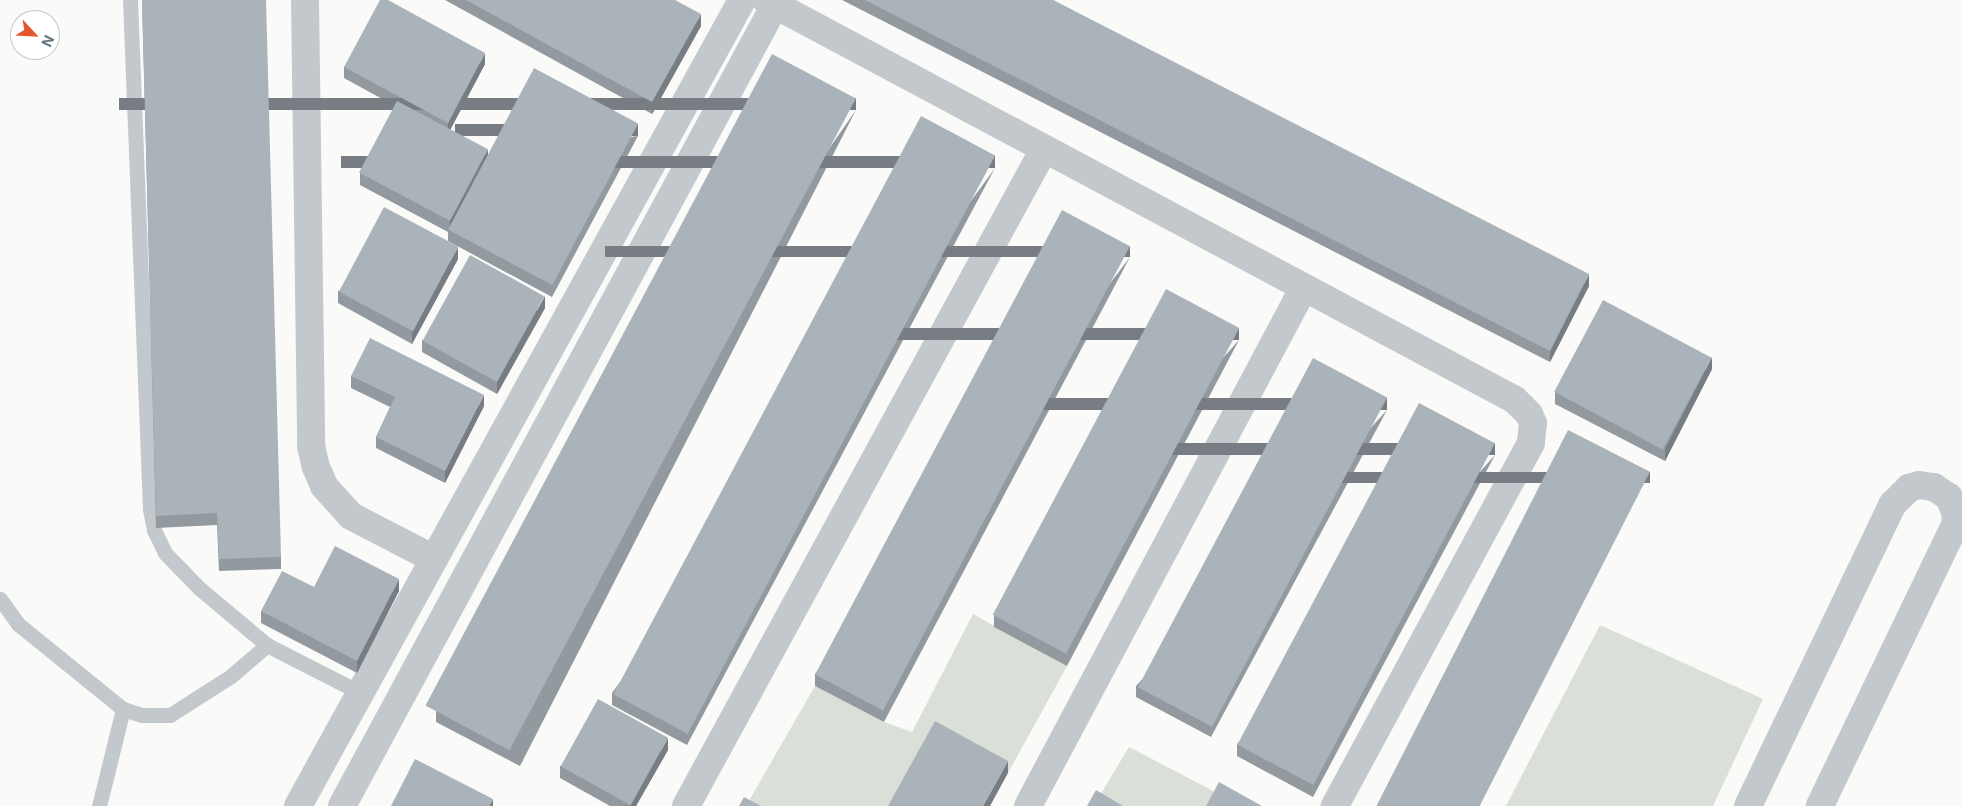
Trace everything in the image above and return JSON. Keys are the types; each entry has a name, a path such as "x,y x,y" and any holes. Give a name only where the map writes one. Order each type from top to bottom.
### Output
{"street":[{"path":"305,0 312,446 316,466 324,486 351,516 434,559"},
{"path":"298,806 742,0"},
{"path":"342,806 582,362 770,3 1303,289 1515,400 1529,414 1533,433 1527,452 1335,806"},
{"path":"686,806 1044,149"},
{"path":"1028,806 1303,289"},
{"path":"552,346 582,362"},
{"path":"1748,806 1893,504 1909,488 1919,485 1934,487 1949,498 1956,514 1955,525 1820,806"},
{"path":"361,693 394,710"}],"lane":[{"path":"130,0 150,509 154,530 165,553 199,588 267,645 361,693"},
{"path":"0,599 18,624 123,709 142,715 170,715 231,676 267,645"},
{"path":"99,806 123,709"}],"shaded area":[{"path":"973,614 1067,666 1008,773 935,733 895,806 746,806 815,686 884,722 912,732"},
{"path":"1600,625 1763,699 1713,806 1506,806"},
{"path":"1129,747 1219,794 1213,806 1103,806 1096,802"}],"building":[{"path":"142,0 266,0 281,557 219,559 217,513 156,516"},
{"path":"380,0 388,0 485,53 448,123 344,67"},
{"path":"466,0 675,0 701,14 652,102"},
{"path":"865,0 1053,0 1589,274 1550,351"},
{"path":"772,54 856,99 509,750 426,706"},
{"path":"534,68 638,123 552,285 448,230"},
{"path":"397,101 488,149 450,221 359,173"},
{"path":"921,116 995,155 688,734 613,694"},
{"path":"384,207 458,246 413,331 339,292"},
{"path":"1062,210 1130,246 883,711 815,674"},
{"path":"470,255 544,296 497,382 422,341"},
{"path":"1166,289 1239,328 1066,654 993,615"},
{"path":"1603,300 1712,358 1663,450 1554,392"},
{"path":"370,338 484,395 445,471 376,437 395,397 351,376"},
{"path":"1313,358 1387,397 1212,727 1138,687"},
{"path":"1419,403 1495,443 1313,785 1237,745"},
{"path":"1568,430 1650,472 1480,806 1376,806"},
{"path":"335,546 399,579 357,661 261,611 282,571 314,587"},
{"path":"598,699 668,738 631,805 561,766"},
{"path":"935,721 1008,761 983,806 888,806"},
{"path":"415,759 493,799 489,806 391,806"},
{"path":"1219,782 1262,806 1206,806"},
{"path":"1096,790 1123,806 1087,806"},
{"path":"744,797 761,806 739,806"}]}
